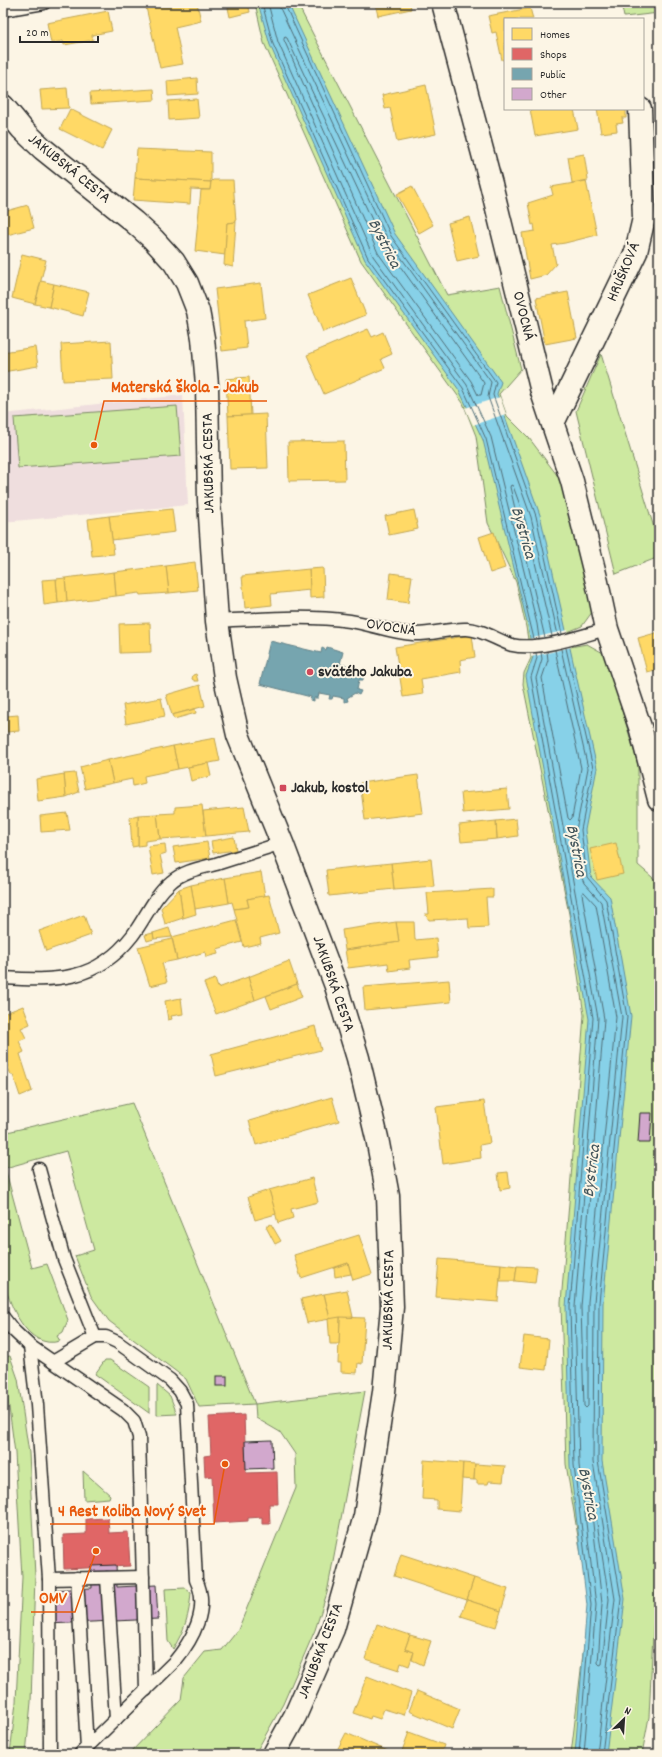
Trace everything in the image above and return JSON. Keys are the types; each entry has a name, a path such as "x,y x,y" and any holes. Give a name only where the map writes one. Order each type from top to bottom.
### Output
{"street":[{"name":"OVOCNÁ","path":"443,3 542,392 572,481 607,628 641,730 659,799"},
{"name":"JAKUBSKÁ CESTA","path":"3,106 22,130 43,149 153,239 174,262 188,287 198,311 202,331 207,385 209,494 218,621 225,678 238,735 282,843 336,986 358,1058 377,1138 388,1196 392,1307 384,1392 365,1516 333,1630 295,1716 274,1754"},
{"name":"HRUŠKOVÁ","path":"553,423 636,252 644,218 640,110"}],"lane":[{"path":"3,10 44,3"},
{"name":"OVOCNÁ","path":"218,621 291,617 320,618 351,621 412,634 465,629 478,630 511,644 528,648 607,628"},
{"path":"3,978 59,979 83,974 101,964 131,936 171,882 186,873 282,843"},
{"path":"39,1169 64,1260 95,1337"},
{"path":"3,1317 13,1330 30,1346 123,1410 134,1421 139,1437 146,1690"},
{"path":"53,1362 95,1337 106,1337 117,1342 170,1380 180,1390 187,1404 196,1580 201,1590 198,1622 193,1636 175,1661 83,1751"},
{"path":"30,1346 37,1404 49,1579 50,1754"},
{"path":"49,1579 142,1577"},
{"path":"77,1578 83,1751"},
{"path":"107,1578 116,1719"}],"shaded area":[{"path":"183,395 188,505 3,522 3,414"}],"green space":[{"path":"255,3 297,3 447,295 500,286 521,369 499,394 507,416 529,438 563,483 595,608 582,626 563,634 564,648 587,644 605,654 638,764 638,865 659,883 659,1506 649,1717 642,1754 571,1754 589,1603 566,1464 561,1303 584,1015 569,914 523,684 524,673 531,658 526,627 516,582 488,523 476,436 463,403 361,261 264,43"},
{"path":"621,3 659,3 659,13 624,17"},
{"path":"601,354 659,544 659,557 616,574 576,411"},
{"path":"177,406 181,456 18,468 14,418"},
{"path":"132,1103 255,1404 199,1407 186,1379 109,1321 91,1296 75,1256 94,1250 66,1151 5,1168 32,1268 47,1264 68,1320 63,1332 57,1336 60,1341 48,1342 38,1339 29,1332 21,1322 9,1299 3,1277 3,1133"},
{"path":"10,1356 18,1379 29,1453 35,1576 31,1702 26,1754 10,1754 16,1702 22,1577 15,1453 3,1362 3,1357"},
{"path":"105,1360 110,1360 149,1387 149,1413 95,1374"},
{"path":"157,1385 170,1396 177,1414 157,1415"},
{"path":"365,1391 327,1593 315,1630 283,1704 255,1754 129,1754 181,1700 184,1678 205,1652 222,1650 238,1630 296,1488 295,1454 280,1432 256,1418 255,1404"},
{"path":"83,1471 110,1495 109,1498 84,1500"},
{"path":"185,1588 191,1593 189,1609 181,1635 173,1649 168,1641 165,1589"}],"water":[{"name":"Bystrica","path":"258,3 288,3 395,234 501,382 497,394 540,515 597,768 585,830 591,877 610,897 631,1016 603,1303 602,1461 625,1599 606,1754 575,1754 587,1605 570,1466 566,1307 589,1019 526,676 533,657 528,626 483,440 459,390 365,260 270,45"}],"pier":[{"path":"500,397 506,414 473,425 465,408"},
{"path":"568,630 572,647 531,657 528,639"}],"building: Homes":[{"path":"145,3 197,3 201,21 175,27 183,64 160,68"},
{"path":"227,3 248,3 250,12 230,17"},
{"path":"375,3 410,3 411,9 378,16"},
{"path":"530,8 533,18 504,18 504,59 502,60 496,32 492,33 488,16"},
{"path":"108,11 112,31 92,35 93,40 64,45 63,41 51,43 47,23"},
{"path":"197,78 198,94 168,96 167,81"},
{"path":"426,85 436,134 397,142 390,108 385,109 382,95"},
{"path":"67,88 69,108 42,109 40,90"},
{"path":"154,89 155,100 91,104 90,93"},
{"path":"197,99 199,118 169,120 168,101"},
{"path":"70,109 112,130 102,150 60,129"},
{"path":"530,110 574,110 578,129 535,136"},
{"path":"597,110 626,110 626,118 622,118 623,123 616,124 617,131 601,133"},
{"path":"137,149 211,152 211,182 135,178"},
{"path":"584,154 588,180 572,183 568,157"},
{"path":"135,178 211,182 210,190 191,189 190,204 133,200"},
{"path":"213,180 233,180 236,222 227,223 225,255 195,251 201,190 210,190 211,182"},
{"path":"586,181 597,235 552,245 556,264 546,275 530,279 522,233 535,231 534,224 532,225 528,203 553,195 551,187"},
{"path":"412,186 433,225 419,233 397,194"},
{"path":"28,205 34,228 3,236 3,212"},
{"path":"470,217 479,256 457,261 448,223"},
{"path":"236,222 233,267 224,265 227,223"},
{"path":"22,254 46,260 35,304 12,298"},
{"path":"351,278 366,315 323,332 308,295"},
{"path":"41,281 54,284 49,307 35,304"},
{"path":"261,283 265,318 244,321 247,348 222,351 215,289"},
{"path":"54,284 89,292 83,316 49,307"},
{"path":"568,292 577,338 545,344 536,298"},
{"path":"657,310 659,310 659,332"},
{"path":"368,329 372,337 383,332 392,354 381,359 385,368 324,394 307,355"},
{"path":"111,341 113,379 63,381 61,344"},
{"path":"35,347 38,366 3,372 3,352"},
{"path":"249,377 251,415 228,416 226,379"},
{"path":"266,414 268,468 230,469 228,416"},
{"path":"344,441 345,480 289,481 288,442"},
{"path":"172,509 175,532 112,540 109,516"},
{"path":"414,510 418,529 389,535 385,516"},
{"path":"109,516 114,554 92,556 88,519"},
{"path":"494,532 505,568 490,573 479,537"},
{"path":"195,562 198,590 169,593 166,566"},
{"path":"166,566 169,593 140,595 139,593 116,596 114,572"},
{"path":"323,568 324,597 310,598 309,569"},
{"path":"309,569 310,590 271,594 272,605 245,608 242,576"},
{"path":"114,572 116,596 67,602 65,578"},
{"path":"391,573 412,576 408,603 388,600"},
{"path":"65,578 67,602 58,603 56,579"},
{"path":"56,579 58,603 44,605 42,580"},
{"path":"150,623 151,652 120,653 119,624"},
{"path":"659,632 659,669 647,672 638,638"},
{"path":"472,635 475,657 460,660 461,672 421,679 423,694 403,697 395,647"},
{"path":"196,674 198,681 192,679 193,675"},
{"path":"200,685 205,706 172,715 166,695"},
{"path":"161,698 165,716 126,724 123,705"},
{"path":"195,709 196,713 174,719 172,715"},
{"path":"18,715 19,731 7,732 6,716"},
{"path":"215,738 220,761 178,769 173,746"},
{"path":"173,746 178,769 144,776 145,783 133,786 132,779 113,783 108,760"},
{"path":"108,760 113,783 85,789 80,767"},
{"path":"208,763 211,776 191,781 188,767"},
{"path":"75,773 79,792 66,797 64,774"},
{"path":"64,774 66,797 38,801 36,779"},
{"path":"418,775 423,813 365,820 360,783"},
{"path":"507,789 509,809 463,813 461,793"},
{"path":"202,805 206,836 160,839 157,814 175,813 175,807"},
{"path":"244,807 249,832 206,836 203,811"},
{"path":"67,813 70,830 41,832 40,816"},
{"path":"157,814 160,839 145,841 145,845 138,846 138,815"},
{"path":"138,815 138,846 132,847 130,817"},
{"path":"516,819 518,836 497,839 496,821"},
{"path":"496,821 497,839 461,842 459,825"},
{"path":"234,837 236,850 213,853 211,841"},
{"path":"207,842 210,858 176,863 173,847"},
{"path":"616,843 623,874 597,880 590,849"},
{"path":"165,844 166,853 160,855 164,873 153,875 148,846"},
{"path":"431,859 434,886 394,889 391,863"},
{"path":"391,863 394,889 329,896 326,870"},
{"path":"261,872 265,896 247,899 249,907 234,909 232,902 229,903 225,878"},
{"path":"225,878 229,903 195,909 191,885"},
{"path":"191,885 196,914 183,918 179,889"},
{"path":"179,889 183,918 165,924 161,908"},
{"path":"493,889 493,897 486,897 488,927 469,928 468,918 429,920 425,914 429,914 427,893"},
{"path":"269,895 279,933 260,938 261,943 244,947 234,909 249,907 247,899"},
{"path":"84,915 91,935 46,951 39,931"},
{"path":"236,920 242,942 217,949 218,954 206,957 205,952 177,960 172,937"},
{"path":"396,922 414,922 415,940 436,938 438,957 409,960 410,968 389,971 388,963 348,968 345,950 399,942"},
{"path":"396,922 399,942 345,950 342,930"},
{"path":"169,928 172,937 154,939 153,933"},
{"path":"153,933 154,939 147,941 145,935"},
{"path":"172,939 177,960 162,963 167,982 150,986 138,947"},
{"path":"289,961 297,984 255,1000 248,977"},
{"path":"248,977 255,1000 216,1014 204,983 215,979 218,988"},
{"path":"449,980 451,1002 365,1010 363,987"},
{"path":"297,984 302,997 271,1009 266,996"},
{"path":"181,998 183,1014 171,1016 172,1019 168,1020 165,1001"},
{"path":"23,1006 30,1024 21,1028 26,1038 19,1041 24,1052 20,1054 32,1091 20,1096 13,1075 11,1075 3,1054 3,1014"},
{"path":"315,1026 321,1050 216,1076 211,1054"},
{"path":"332,1097 339,1121 256,1145 249,1121"},
{"path":"484,1101 490,1143 480,1145 481,1158 443,1164 436,1107"},
{"path":"508,1172 510,1188 500,1190 498,1173"},
{"path":"312,1178 318,1202 291,1209 293,1218 278,1223 269,1190"},
{"path":"269,1190 276,1214 255,1220 248,1197"},
{"path":"271,1224 281,1241 275,1244 266,1227"},
{"path":"359,1235 372,1274 353,1280 348,1263 301,1278 294,1255"},
{"path":"439,1259 501,1264 498,1302 436,1297"},
{"path":"348,1263 351,1274 335,1277 334,1268"},
{"path":"501,1264 517,1266 515,1281 500,1281"},
{"path":"517,1266 537,1267 535,1283 515,1281"},
{"path":"347,1290 353,1317 330,1319 324,1294"},
{"path":"324,1294 330,1319 307,1323 301,1299"},
{"path":"340,1317 365,1318 362,1364 358,1363 357,1373 341,1372 341,1363 338,1363"},
{"path":"340,1317 339,1344 330,1344 328,1319"},
{"path":"524,1336 549,1339 546,1370 520,1367"},
{"path":"424,1460 463,1463 460,1511 437,1509 437,1500 422,1499"},
{"path":"463,1463 475,1464 474,1480 462,1479"},
{"path":"475,1464 505,1466 503,1482 489,1481 488,1484 477,1484 477,1480 474,1480"},
{"path":"401,1554 474,1578 467,1600 394,1576"},
{"path":"474,1578 508,1589 501,1611 467,1600"},
{"path":"467,1600 501,1611 496,1627 461,1616"},
{"path":"377,1624 410,1635 405,1649 414,1652 409,1666 401,1663 399,1670 365,1659"},
{"path":"410,1635 431,1641 423,1665 412,1660 414,1652 405,1649"},
{"path":"367,1676 411,1693 404,1715 384,1709 380,1719 371,1716 370,1719 353,1713"},
{"path":"417,1691 460,1709 452,1729 409,1711"},
{"path":"409,1732 444,1745 441,1754 409,1754 402,1751"},
{"path":"346,1733 388,1751 387,1754 335,1754"}],"building: Shops":[{"path":"244,1415 246,1473 277,1472 278,1504 269,1504 270,1524 262,1524 262,1517 248,1518 248,1521 214,1523 212,1476 205,1477 204,1456 211,1455 209,1417"},
{"path":"108,1518 109,1533 128,1532 130,1566 64,1569 63,1535 86,1534 86,1519"}],"building: Public":[{"name":"svätého Jakuba","path":"270,641 321,653 322,648 326,650 327,647 343,652 340,664 350,666 353,663 356,665 353,668 359,676 363,676 363,680 359,680 357,690 361,691 359,695 355,693 347,698 348,701 344,702 344,698 333,696 332,699 329,699 330,695 319,693 318,698 314,698 314,701 310,700 311,697 260,684"}],"building: Other":[{"path":"640,1113 652,1113 650,1143 638,1143"},
{"path":"216,1376 227,1376 227,1386 216,1386"},
{"path":"272,1440 273,1468 246,1469 245,1441"},
{"path":"116,1565 117,1587 156,1585 158,1619 48,1624 46,1590 92,1588 91,1566"}],"place":[{"name":"Materská škola - Jakub","path":"94,445"},
{"name":"svätého Jakuba","path":"310,672"},
{"name":"Jakub, kostol","path":"283,788"},
{"name":"4 Rest Koliba Nový Svet","path":"225,1464"},
{"name":"OMV","path":"96,1551"}]}
